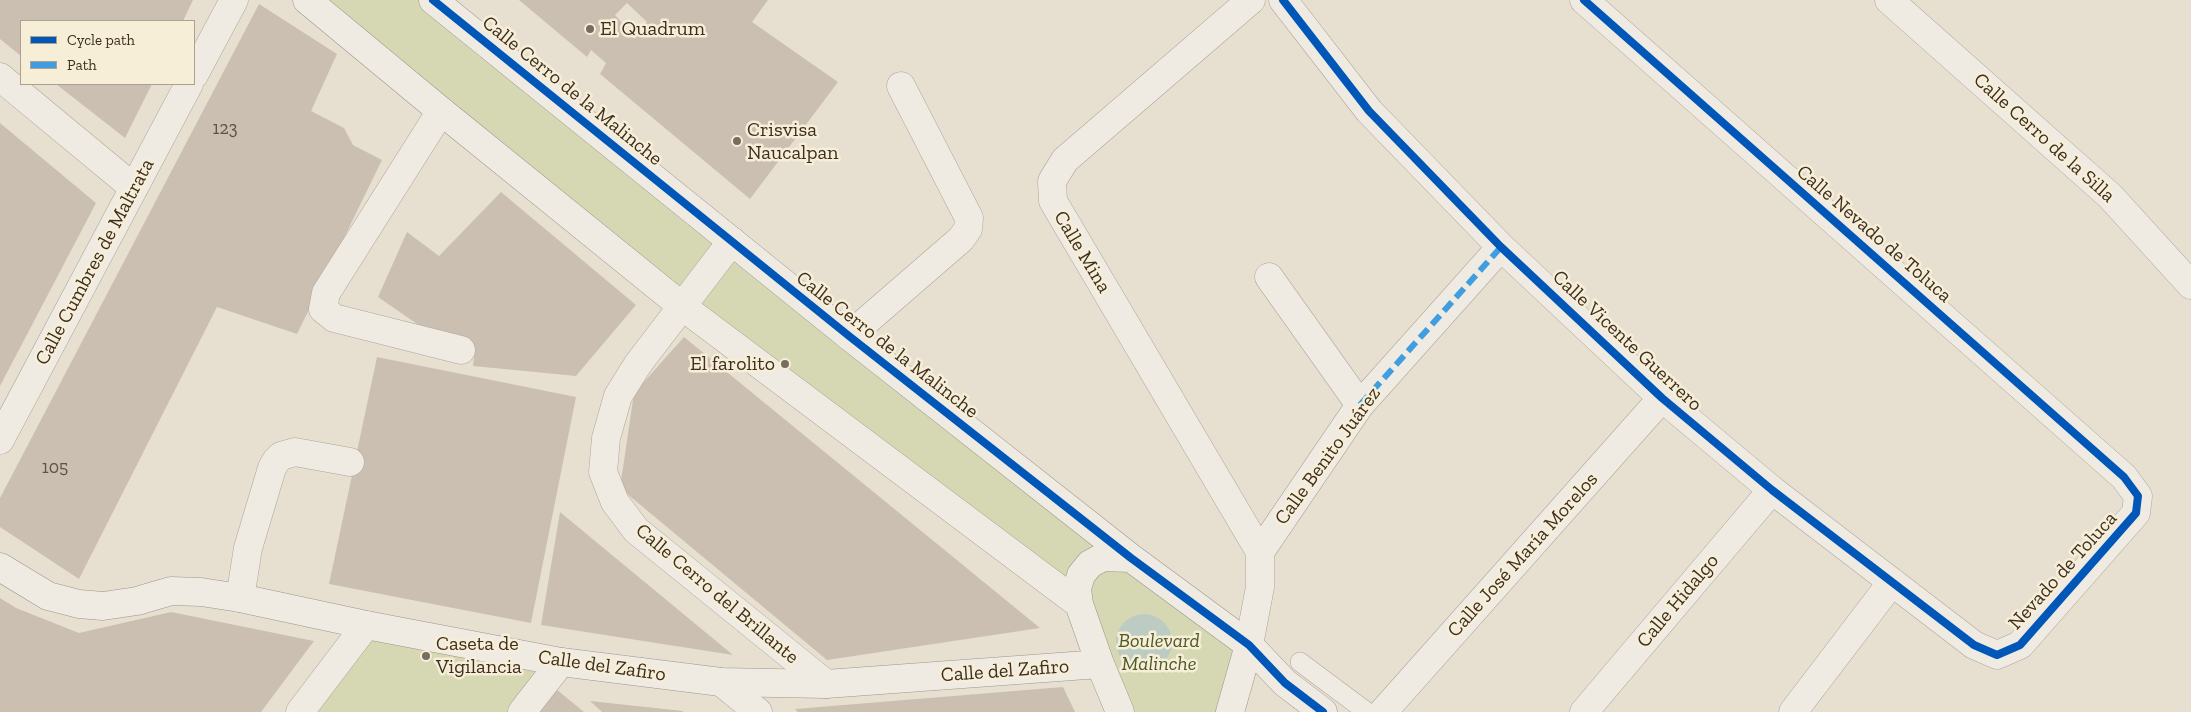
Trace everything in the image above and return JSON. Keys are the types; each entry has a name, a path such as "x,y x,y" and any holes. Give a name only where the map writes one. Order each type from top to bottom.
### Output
{"street":[{"path":"195,73 234,0"},
{"path":"307,0 683,307 1079,604"},
{"name":"Calle Cerro de la Malinche","path":"434,0 848,336 1131,558 1249,645 1285,683 1322,712"},
{"name":"Calle Mina","path":"1251,0 1065,160 1052,181 1053,201 1260,552"},
{"name":"Calle Vicente Guerrero","path":"1283,0 1368,111 1501,247 1662,398 1772,490 1974,645 1997,655"},
{"name":"Calle Nevado de Toluca","path":"1584,0 2124,477 2138,496"},
{"name":"Calle Cerro de la Silla","path":"1889,0 2110,196 2191,285"},
{"path":"0,77 134,188"},
{"name":"Calle Cumbres de Maltrata","path":"2,433 188,85"},
{"path":"848,336 961,239 968,229 968,218 901,86"},
{"path":"441,111 326,293 323,309 334,318 460,350"},
{"name":"Calle Cerro del Brillante","path":"732,241 638,364 618,396 606,438 603,472 614,502 636,530 826,684"},
{"name":"Calle Benito Juárez","path":"1260,552 1360,405 1501,247"},
{"path":"1269,277 1360,405"},
{"name":"Calle José María Morelos","path":"1383,712 1662,398"},
{"path":"240,598 248,548 272,468 276,461 281,456 295,452 350,462"},
{"name":"Calle Hidalgo","path":"1584,712 1772,490"},
{"name":"Nevado de Toluca","path":"1997,655 2020,645 2136,514 2138,496"},
{"path":"1230,712 1249,645 1260,587 1260,552"},
{"path":"1120,712 1100,664 1079,604 1077,589 1080,575 1090,564 1103,557 1131,558"},
{"name":"Calle del Zafiro","path":"0,567 48,596 79,604 103,606 137,601 171,591 201,592 240,598 366,625 561,662 721,682 826,684 1100,664"},
{"path":"1793,712 1892,582"},
{"path":"300,712 366,625"},
{"path":"522,712 561,662"},
{"path":"721,682 758,712"}],"lane":[{"path":"1300,662 1367,712"}],"green space":[{"name":"Boulevard Malinche","path":"307,0 433,0 1249,645 1230,712 1120,712 1079,604"},
{"path":"366,625 561,662 522,712 302,712"}],"shaded area":[{"path":"1144,614 1159,619 1167,627 1172,642 1167,657 1159,665 1144,670 1129,665 1121,657 1116,642 1121,627 1129,619"}],"building":[{"path":"0,0 193,0 183,20 20,20 20,55 0,39"},
{"name":"Crisvisa Naucalpan","path":"519,0 768,0 752,22 838,82 750,199 600,74 606,63 591,50 587,57","holes":["627,3 647,22 633,35 615,15"]},
{"path":"259,4 337,54 311,111 344,128 353,145 382,160 297,334 217,307 79,579 0,527 0,498"},
{"path":"57,85 152,85 125,138"},
{"path":"0,123 96,203 0,386"},
{"path":"501,192 636,305 576,376 473,366 475,347 436,337 378,297 407,232 439,256"},
{"path":"684,337 1040,628 827,660 620,488 634,393"},
{"path":"377,357 576,397 531,623 329,584"},
{"path":"560,512 733,655 541,625"},
{"path":"0,598 16,608 79,633 171,612 314,641 261,712 0,712"},
{"path":"1063,687 1075,712 798,712 795,709"},
{"path":"556,689 584,712 539,712"},
{"path":"590,701 683,711 683,712 602,712"}],"marked path":[{"path":"1360,405 1501,247"}],"cycle path":[{"path":"433,0 849,336 1131,558 1249,645 1285,683 1323,712"},
{"path":"1283,0 1369,111 1501,247 1662,398 1772,490 1974,645 1997,655 2020,645 2136,513 2138,496 2124,477 1584,0"}],"place":[{"name":"El Quadrum","path":"590,29"},
{"name":"Crisvisa Naucalpan","path":"737,141"},
{"name":"El farolito","path":"785,364"},
{"name":"Caseta de Vigilancia","path":"426,656"}]}
